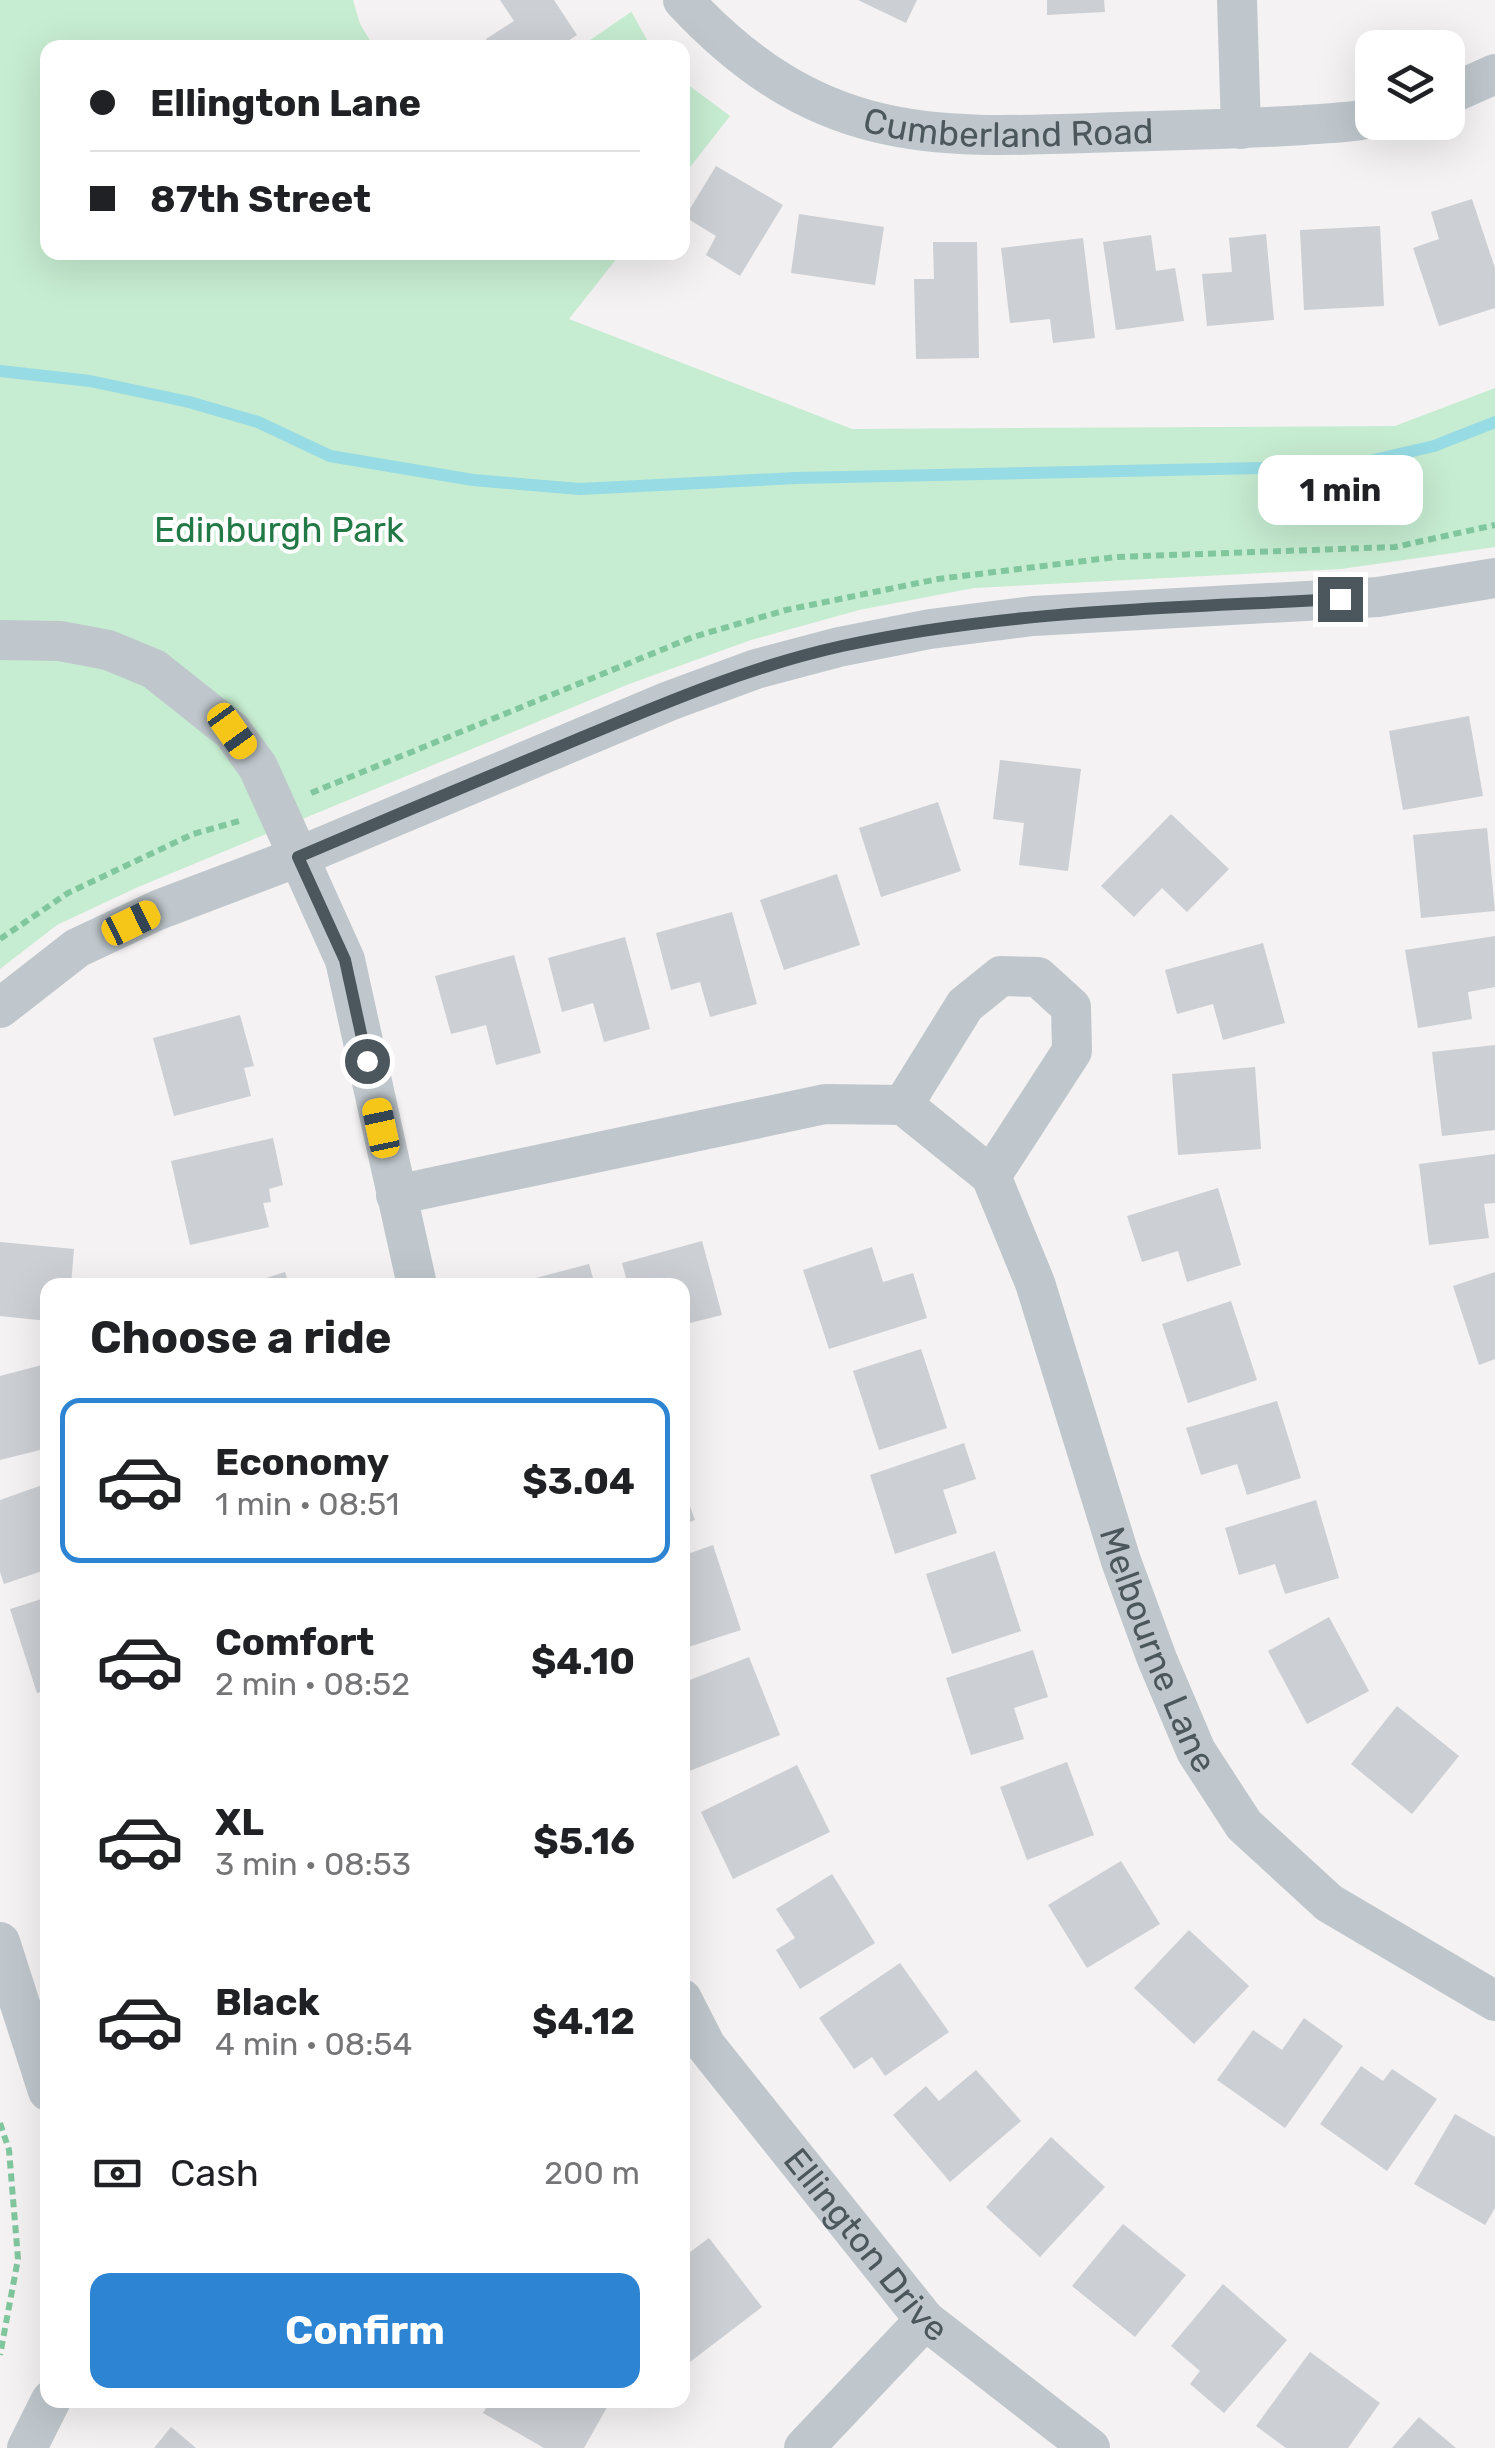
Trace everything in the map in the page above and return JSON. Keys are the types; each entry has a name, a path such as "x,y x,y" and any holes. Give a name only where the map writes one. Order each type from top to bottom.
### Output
{"street":[{"name":"Cumberland Road","path":"683,0 719,38 776,82 834,111 904,130 958,136 1240,130 1355,120"},
{"path":"1237,0 1240,130"},
{"path":"1465,88 1495,74"},
{"path":"0,1008 77,948 158,910 298,857 756,669 839,646 930,628 1033,616 1378,597 1495,578"},
{"path":"0,640 60,641 108,650 154,669 232,731 258,766 345,960 415,1278"},
{"path":"396,1195 825,1104 903,1105 965,1006 1001,976 1038,977 1071,1007 1072,1051 991,1176"},
{"name":"Melbourne Lane","path":"903,1105 991,1176 1034,1283 1121,1562 1196,1751 1244,1826 1329,1904 1495,2001"},
{"path":"0,1942 40,2067"},
{"name":"Ellington Drive","path":"690,2015 706,2046 925,2320 1090,2448"},
{"path":"804,2448 925,2320"},
{"path":"27,2448 47,2408"}],"path":[{"path":"0,939 68,893 193,834 230,825"},
{"path":"0,2123 9,2150 18,2259 0,2355"}],"green space":[{"name":"Edinburgh Park","path":"0,0 353,0 370,40 40,40 40,260 615,260 569,319 852,429 1395,426 1495,388 1495,547 1341,569 974,588 859,610 751,640 629,684 138,887 57,925 0,969"},
{"path":"631,12 647,40 590,40"},
{"path":"690,86 730,116 690,167"}],"building":[{"path":"500,0 554,0 577,35 569,40 487,40 514,21"},
{"path":"858,0 917,0 906,23"},
{"path":"1047,0 1104,0 1105,12 1047,15"},
{"path":"716,166 783,205 740,276 706,255 716,236 690,220 690,209"},
{"path":"1472,199 1495,268 1495,308 1439,326 1413,248 1439,239 1431,212"},
{"path":"799,214 884,227 875,285 791,273"},
{"path":"1380,226 1384,306 1304,310 1300,230"},
{"path":"1266,234 1274,320 1207,326 1202,274 1232,272 1229,238"},
{"path":"1151,235 1156,271 1175,268 1184,321 1116,330 1103,242"},
{"path":"1083,238 1095,338 1053,343 1050,319 1010,323 1001,248"},
{"path":"933,242 977,242 979,358 916,359 914,279 934,279"},
{"path":"1469,716 1483,796 1403,810 1389,731"},
{"path":"1000,760 1081,769 1068,871 1019,865 1024,823 993,819"},
{"path":"938,802 961,871 881,897 859,828"},
{"path":"1171,814 1229,869 1187,912 1162,888 1134,917 1101,886"},
{"path":"1487,828 1495,911 1421,918 1413,835"},
{"path":"837,874 860,945 784,970 760,900"},
{"path":"732,912 757,1004 710,1017 700,982 671,990 656,933"},
{"path":"1495,936 1495,987 1468,992 1472,1019 1418,1028 1405,950"},
{"path":"625,937 650,1029 604,1042 593,1003 562,1012 548,958"},
{"path":"1263,943 1285,1023 1223,1040 1213,1004 1177,1014 1165,970"},
{"path":"514,955 541,1053 496,1065 486,1025 451,1034 435,976"},
{"path":"240,1015 254,1066 244,1068 251,1096 174,1116 153,1038"},
{"path":"1495,1045 1495,1130 1442,1136 1432,1052"},
{"path":"1255,1067 1261,1149 1178,1155 1172,1074"},
{"path":"273,1138 283,1185 269,1189 271,1202 263,1203 269,1227 190,1245 171,1161"},
{"path":"1495,1154 1495,1203 1484,1204 1489,1238 1429,1245 1419,1164"},
{"path":"1218,1188 1241,1265 1187,1282 1178,1251 1142,1262 1127,1216"},
{"path":"702,1241 722,1315 690,1323 690,1278 626,1278 622,1263"},
{"path":"0,1242 74,1249 72,1278 40,1278 40,1320 0,1316"},
{"path":"872,1247 883,1282 913,1273 927,1318 829,1349 803,1270"},
{"path":"589,1264 593,1278 536,1278"},
{"path":"1495,1272 1495,1359 1479,1365 1453,1286"},
{"path":"1231,1301 1257,1380 1188,1403 1162,1324"},
{"path":"921,1349 947,1428 879,1450 853,1371"},
{"path":"40,1366 40,1450 0,1460 0,1376"},
{"path":"1277,1401 1301,1478 1247,1495 1237,1464 1201,1475 1186,1428"},
{"path":"964,1443 976,1479 943,1490 957,1533 895,1554 870,1475"},
{"path":"40,1486 40,1572 4,1584 0,1572 0,1500"},
{"path":"1316,1500 1339,1578 1285,1594 1275,1564 1239,1575 1225,1528"},
{"path":"713,1545 741,1630 690,1646 690,1553"},
{"path":"995,1551 1021,1631 952,1654 926,1574"},
{"path":"40,1600 40,1692 37,1693 10,1609"},
{"path":"1329,1617 1369,1691 1307,1724 1268,1651"},
{"path":"1033,1650 1048,1697 1014,1708 1024,1739 971,1755 946,1678"},
{"path":"749,1657 780,1735 690,1771 690,1680"},
{"path":"1397,1706 1459,1756 1412,1814 1351,1764"},
{"path":"1067,1762 1094,1835 1027,1860 1000,1787"},
{"path":"797,1765 830,1832 733,1879 701,1812"},
{"path":"1121,1861 1160,1924 1087,1968 1048,1905"},
{"path":"832,1874 875,1943 800,1989 776,1950 795,1938 776,1909"},
{"path":"1189,1930 1249,1986 1194,2044 1134,1988"},
{"path":"900,1963 949,2032 885,2076 872,2057 854,2069 819,2018"},
{"path":"1304,2018 1343,2046 1285,2128 1217,2080 1253,2030 1282,2050"},
{"path":"1361,2066 1383,2081 1392,2069 1437,2099 1387,2171 1320,2124"},
{"path":"976,2070 1021,2121 950,2182 893,2115 926,2086 939,2101"},
{"path":"1455,2114 1495,2137 1495,2208 1485,2225 1414,2184"},
{"path":"1051,2137 1105,2187 1040,2257 986,2207"},
{"path":"1123,2224 1186,2275 1135,2337 1072,2286"},
{"path":"709,2238 762,2307 690,2362 690,2252"},
{"path":"1223,2284 1287,2340 1224,2413 1190,2384 1200,2371 1171,2346"},
{"path":"1310,2352 1380,2403 1348,2448 1286,2448 1256,2426"},
{"path":"486,2408 607,2408 584,2448 544,2448 483,2413"},
{"path":"1419,2417 1456,2448 1392,2448"},
{"path":"171,2427 196,2448 154,2448"}],"waterway":[{"path":"0,371 90,381 189,402 258,422 330,456 473,480 580,489 796,478 1348,466 1434,446 1495,422"}],"route":[{"path":"367,1061 345,960 298,857 670,702 756,669 839,646 930,628 1033,616 1340,599"}]}
